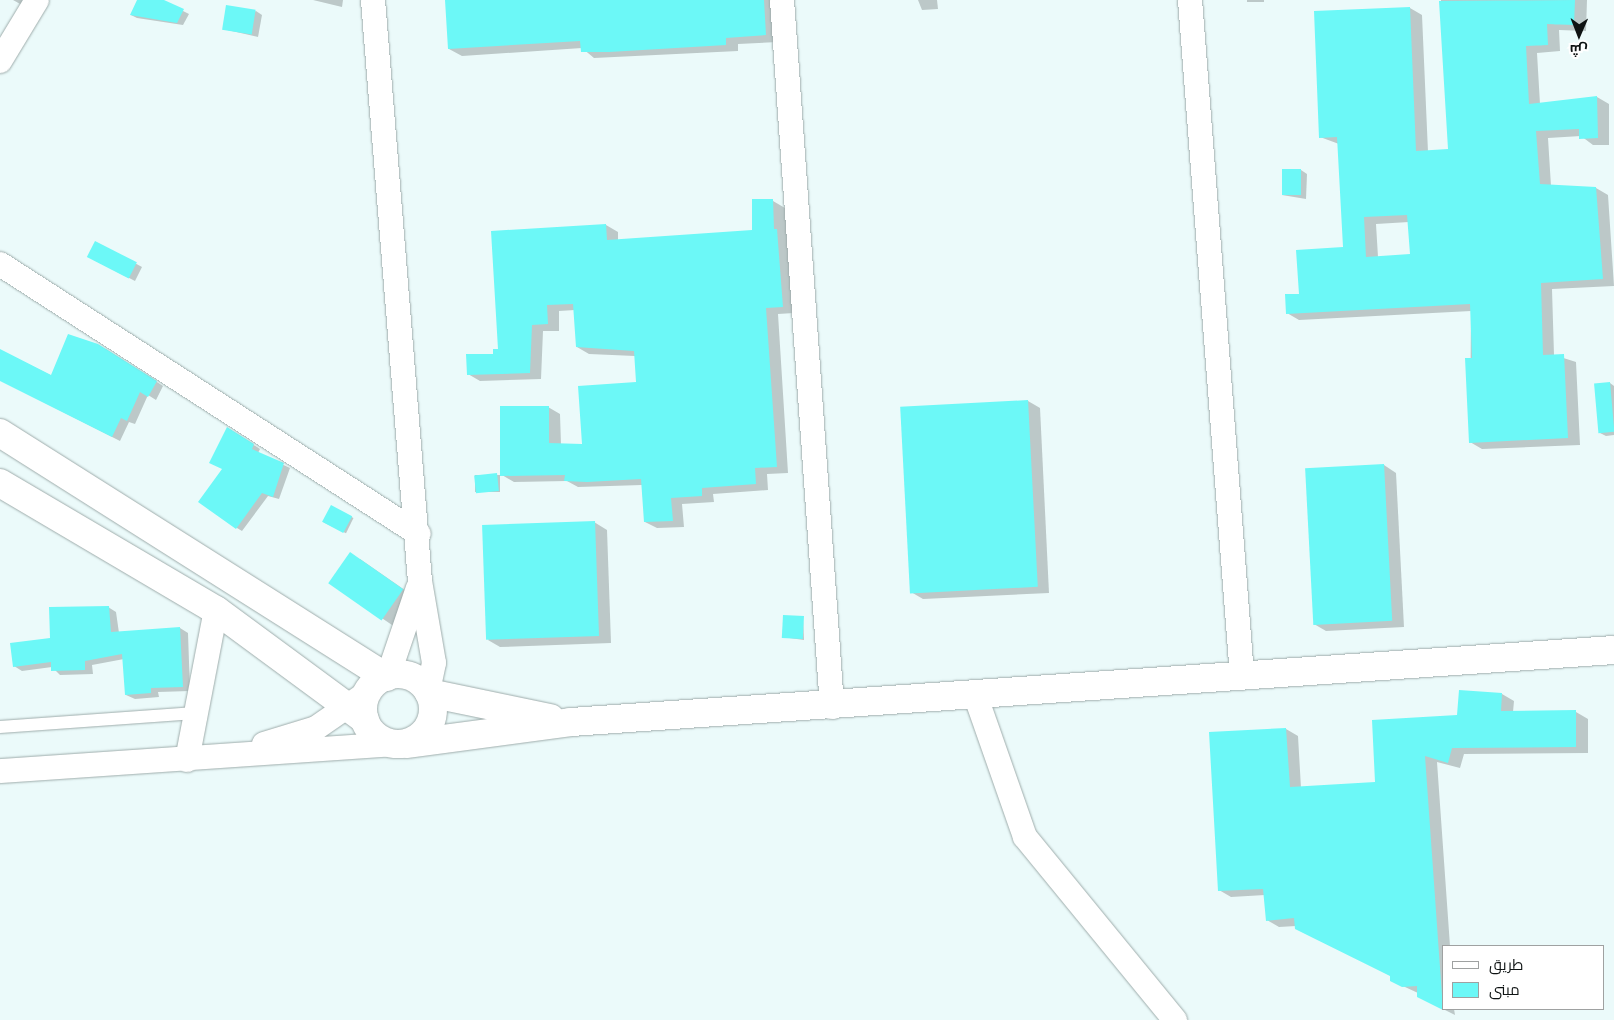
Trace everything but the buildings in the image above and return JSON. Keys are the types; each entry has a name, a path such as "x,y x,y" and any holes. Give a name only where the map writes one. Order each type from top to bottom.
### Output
{"street":[{"path":"0,61 37,0"},
{"path":"0,433 352,656 371,694 377,738 402,744 430,724 429,693 434,663 420,582 419,534 373,0"},
{"path":"782,0 832,707"},
{"path":"1190,0 1242,676"},
{"path":"0,264 419,534"},
{"path":"0,483 216,610 324,688 371,694"},
{"path":"371,694 420,582"},
{"path":"197,760 195,713 216,610"},
{"path":"0,771 197,760 402,744 571,722 832,707 1614,650"},
{"path":"324,688 339,687 351,678 352,656"},
{"path":"197,760 305,732 371,694 411,677 429,693 571,722"},
{"path":"976,696 1025,837 1174,1020"}],"lane":[{"path":"0,727 195,713"}]}
